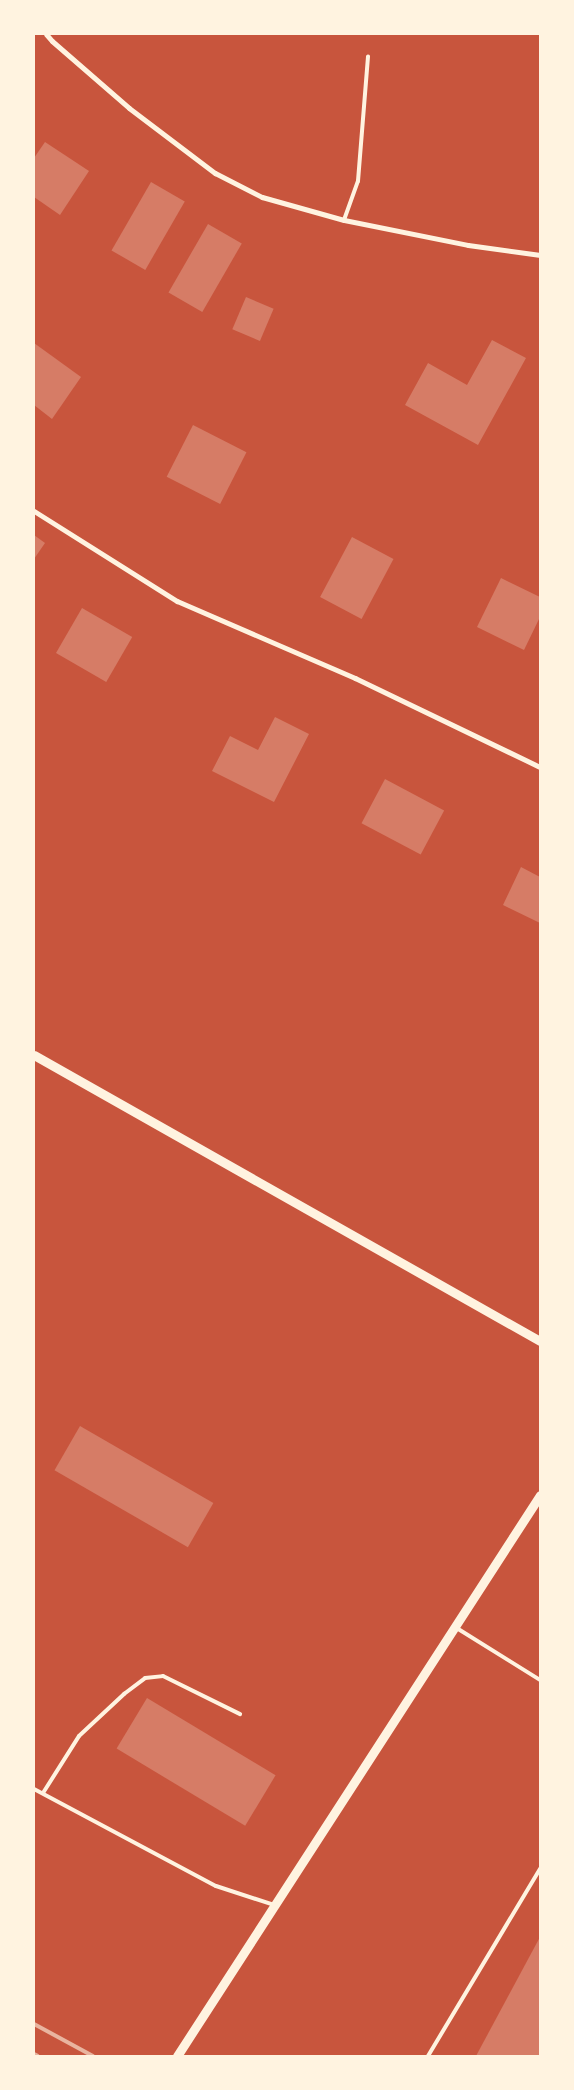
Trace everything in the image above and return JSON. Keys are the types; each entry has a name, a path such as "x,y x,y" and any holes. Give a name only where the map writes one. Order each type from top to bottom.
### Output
{"street":[{"path":"46,34 52,42 129,108 215,173 262,197 344,220 468,245 540,256"},
{"path":"34,511 177,601 355,678 540,767"},
{"path":"34,1055 540,1342"},
{"path":"177,2056 540,1495"}],"lane":[{"path":"344,220 358,181 368,56"},
{"path":"455,1627 540,1680"},
{"path":"42,1793 79,1736 124,1694 145,1678 163,1676 240,1714"},
{"path":"34,1789 216,1886 275,1905"},
{"path":"428,2056 540,1869"}],"building":[{"path":"45,142 89,171 60,215 34,197 34,158"},
{"path":"151,182 185,202 145,270 112,250"},
{"path":"208,224 242,244 202,312 168,292"},
{"path":"246,297 274,309 260,341 232,329"},
{"path":"492,340 526,358 478,445 405,405 428,363 467,385"},
{"path":"34,343 81,377 52,419 34,405"},
{"path":"193,425 246,452 220,504 167,477"},
{"path":"34,535 45,543 34,559"},
{"path":"352,537 393,559 362,619 320,597"},
{"path":"501,578 540,597 540,617 524,650 477,627"},
{"path":"82,608 132,637 106,682 56,653"},
{"path":"275,717 309,734 274,802 212,771 230,736 258,750"},
{"path":"385,779 444,810 421,855 362,823"},
{"path":"521,867 540,877 540,923 503,905"},
{"path":"80,1426 213,1503 188,1547 54,1470"},
{"path":"147,1698 276,1775 245,1826 117,1749"},
{"path":"540,1937 540,2056 476,2056"}],"railway":[{"path":"34,2024 93,2056"},
{"path":"34,2054 38,2056"}]}
